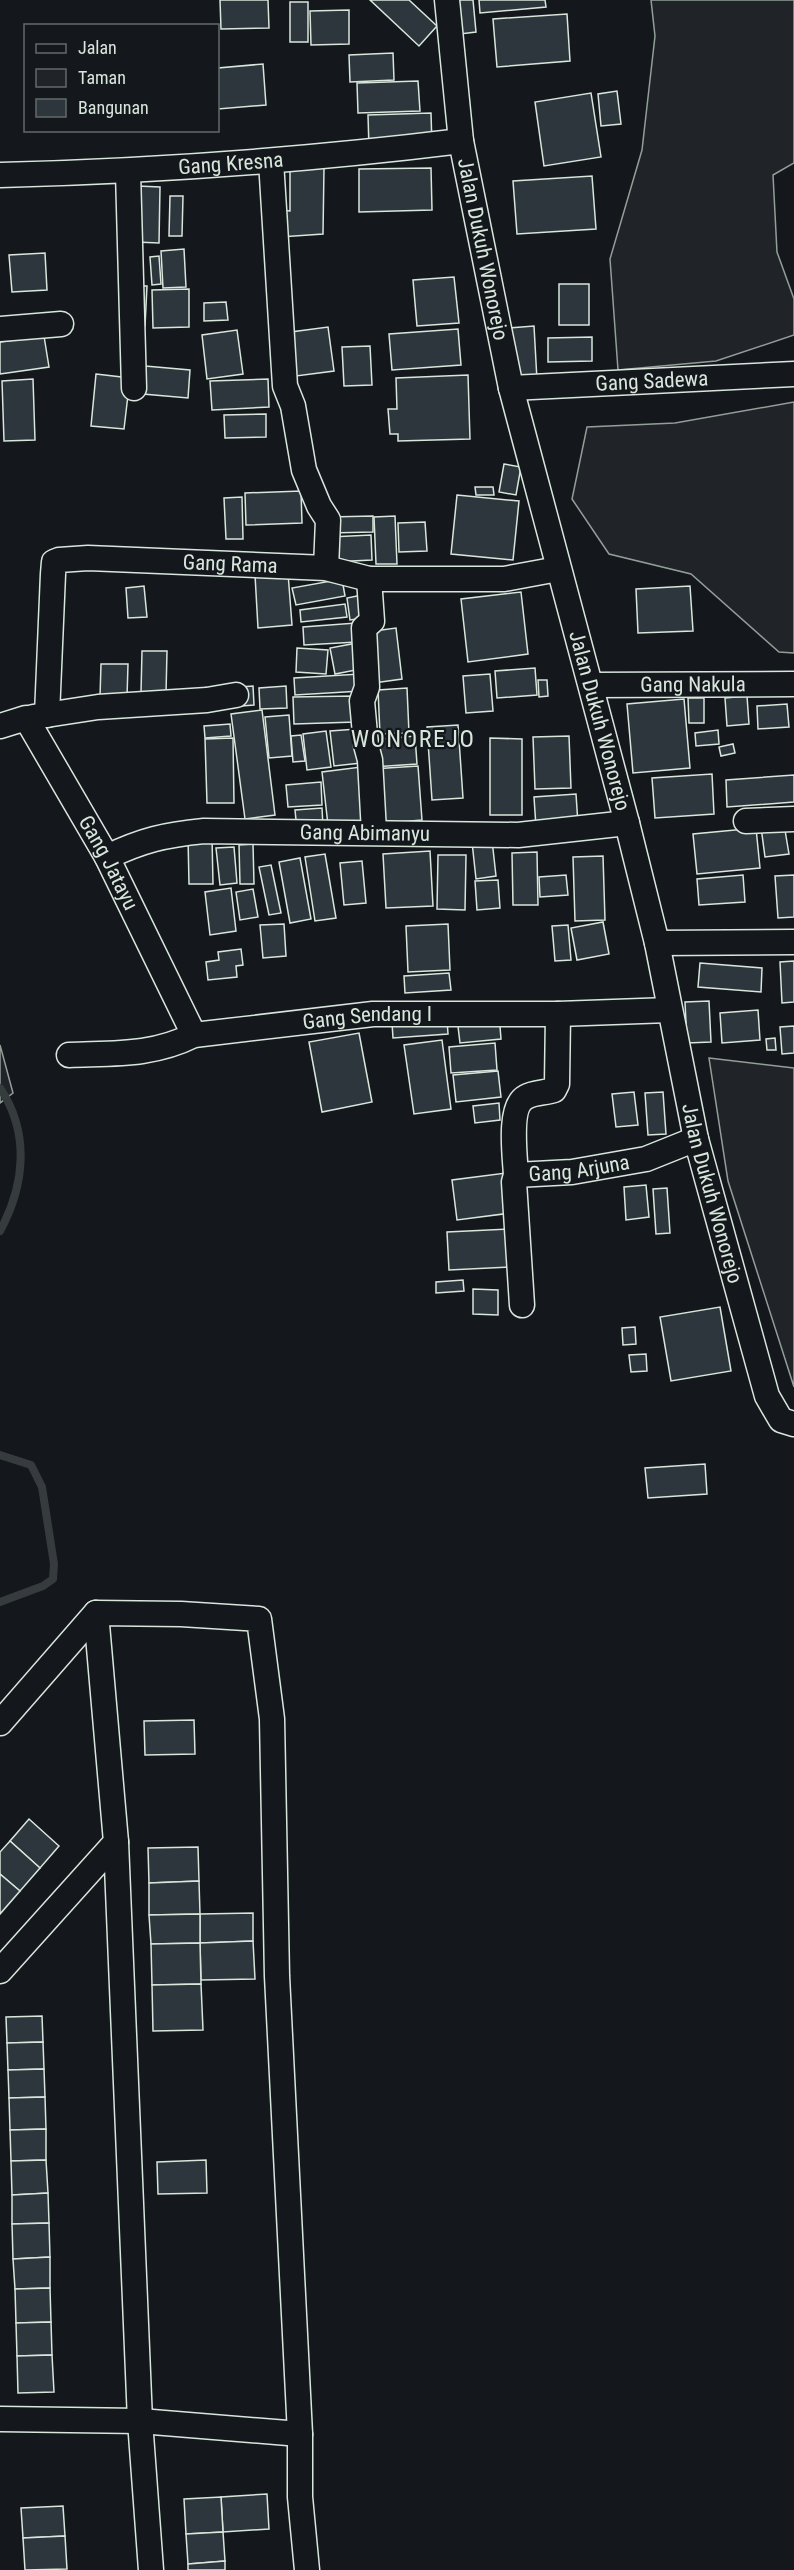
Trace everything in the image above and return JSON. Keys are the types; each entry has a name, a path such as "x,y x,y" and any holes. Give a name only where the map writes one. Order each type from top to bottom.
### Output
{"street":[{"name":"Jalan Dukuh Wonorejo","path":"447,0 461,141 511,388 591,685 657,943 696,1139 767,1396 781,1420 794,1424"},
{"name":"Gang Kresna","path":"0,175 128,172 271,161 461,141"},
{"path":"271,161 285,386 293,406 304,470 328,520 326,568"},
{"path":"128,172 134,388"},
{"path":"0,329 61,324"},
{"name":"Gang Sadewa","path":"511,388 794,374"},
{"name":"Gang Rama","path":"36,716 54,562 59,560 100,558 326,568 369,579 504,579 558,569"},
{"path":"369,579 372,621 364,628 367,687 362,701 374,832"},
{"name":"Gang Nakula","path":"591,685 794,684"},
{"path":"0,726 36,716 98,707 207,700 236,695"},
{"name":"Gang Jatayu","path":"36,716 194,1035"},
{"path":"746,820 794,819"},
{"name":"Gang Abimanyu","path":"107,857 140,842 166,835 204,831 518,835 627,824"},
{"path":"657,943 794,942"},
{"name":"Gang Sendang I","path":"69,1055 143,1051 170,1047 194,1035 373,1014 558,1014 669,1010"},
{"path":"516,1175 514,1129 519,1102 527,1096 554,1090 557,1084 558,1014"},
{"name":"Gang Arjuna","path":"522,1305 514,1182 516,1175 572,1172 646,1159 696,1139"},
{"path":"0,1723 96,1613 181,1614 259,1619 272,1719 277,1976 300,2434 300,2498 307,2570"},
{"path":"96,1613 116,1842 140,2421 151,2570"},
{"path":"0,1971 116,1842"},
{"path":"0,2420 140,2421 300,2434"}],"green space":[{"path":"651,0 794,0 794,163 773,175 777,252 794,299 794,335 716,361 618,370 610,259 642,150 655,36"},
{"path":"794,402 794,653 779,652 691,574 609,554 572,499 587,427 675,423"},
{"path":"0,1045 13,1093 0,1103"},
{"path":"709,1058 794,1068 794,1387 728,1181"}],"building":[{"path":"220,0 268,0 269,28 221,29"},
{"path":"370,0 409,0 437,26 419,46"},
{"path":"457,0 473,0 476,32 460,34"},
{"path":"479,0 545,0 546,7 480,13"},
{"path":"290,2 308,2 308,42 290,42"},
{"path":"349,10 349,44 311,45 310,11"},
{"path":"567,14 570,61 497,67 493,19"},
{"path":"393,53 394,80 350,82 349,55"},
{"path":"263,64 266,105 219,109 219,68"},
{"path":"418,81 420,111 358,113 357,83"},
{"path":"617,91 621,124 601,126 598,94"},
{"path":"591,93 601,157 544,166 535,102"},
{"path":"431,113 432,146 369,148 368,115"},
{"path":"290,168 324,168 323,234 280,237 280,210 290,211"},
{"path":"431,168 432,210 359,212 359,169"},
{"path":"592,176 596,229 517,234 513,181"},
{"path":"138,186 160,187 159,243 136,242"},
{"path":"170,196 183,196 182,236 169,236"},
{"path":"184,249 186,287 163,288 161,251"},
{"path":"45,253 47,290 12,292 9,255"},
{"path":"159,256 161,284 152,285 150,257"},
{"path":"454,277 459,323 417,326 413,280"},
{"path":"559,284 589,284 589,325 559,325"},
{"path":"136,286 147,286 145,326 135,326"},
{"path":"189,289 189,327 153,328 152,290"},
{"path":"226,302 228,320 204,321 204,303"},
{"path":"534,326 537,380 511,382 509,328"},
{"path":"328,327 334,371 296,376 291,332"},
{"path":"458,329 461,365 392,370 389,334"},
{"path":"237,330 243,374 207,379 202,335"},
{"path":"44,336 49,367 0,374 0,342"},
{"path":"592,337 592,361 548,362 548,338"},
{"path":"370,346 372,385 344,386 342,347"},
{"path":"145,366 190,370 188,398 143,394"},
{"path":"96,374 130,378 124,429 91,426"},
{"path":"468,375 470,439 398,441 398,434 390,434 388,409 397,409 396,378"},
{"path":"33,379 35,440 4,441 2,381"},
{"path":"268,379 269,407 212,410 210,381"},
{"path":"266,414 266,437 225,438 224,415"},
{"path":"504,464 521,467 516,495 499,492"},
{"path":"475,487 493,487 494,495 476,495"},
{"path":"301,491 302,523 246,525 245,493"},
{"path":"457,495 519,501 513,560 451,554"},
{"path":"242,497 243,539 226,539 224,498"},
{"path":"373,516 373,532 329,533 329,517"},
{"path":"395,516 397,564 376,564 374,517"},
{"path":"425,522 427,551 399,552 398,523"},
{"path":"371,535 372,560 331,562 330,537"},
{"path":"288,573 292,625 258,628 255,575"},
{"path":"342,579 345,596 296,605 292,588"},
{"path":"144,586 147,617 128,618 126,588"},
{"path":"690,586 693,631 638,633 636,589"},
{"path":"521,592 528,654 468,662 461,599"},
{"path":"367,594 371,617 350,620 347,598"},
{"path":"345,604 347,617 301,622 300,610"},
{"path":"356,623 357,642 304,645 303,627"},
{"path":"396,628 402,679 374,683 367,632"},
{"path":"357,643 361,669 335,674 330,648"},
{"path":"297,648 328,650 326,674 296,672"},
{"path":"142,651 167,651 166,694 141,693"},
{"path":"101,664 128,664 127,698 100,697"},
{"path":"535,668 537,695 497,698 495,671"},
{"path":"360,674 361,691 295,695 294,678"},
{"path":"490,674 493,711 466,713 463,676"},
{"path":"538,680 547,680 548,696 539,697"},
{"path":"253,686 254,705 242,706 240,687"},
{"path":"286,686 287,708 260,709 259,688"},
{"path":"407,688 409,733 380,734 378,690"},
{"path":"354,696 355,722 294,724 293,697"},
{"path":"747,696 749,724 727,726 725,698"},
{"path":"688,698 704,698 704,723 689,723"},
{"path":"684,699 690,768 633,773 627,704"},
{"path":"787,704 789,727 758,729 757,706"},
{"path":"262,710 275,815 245,819 231,714"},
{"path":"289,715 292,756 269,758 265,717"},
{"path":"230,724 231,736 205,738 204,726"},
{"path":"458,725 463,798 432,800 427,727"},
{"path":"357,729 361,763 334,766 330,731"},
{"path":"718,730 719,744 696,746 695,733"},
{"path":"326,731 331,767 307,770 303,734"},
{"path":"301,735 305,761 293,762 291,736"},
{"path":"415,736 417,764 373,767 371,740"},
{"path":"569,736 571,788 535,789 533,737"},
{"path":"233,738 234,803 207,803 205,739"},
{"path":"490,738 522,739 522,815 490,815"},
{"path":"733,744 735,753 721,756 719,747"},
{"path":"418,766 422,820 376,824 372,769"},
{"path":"361,767 367,821 328,825 322,772"},
{"path":"712,774 714,814 655,818 652,778"},
{"path":"794,775 794,802 727,807 726,780"},
{"path":"321,782 322,805 288,807 286,785"},
{"path":"576,794 578,824 536,827 534,797"},
{"path":"322,808 323,827 297,830 295,810"},
{"path":"784,824 789,854 765,857 761,827"},
{"path":"756,828 760,868 697,874 693,834"},
{"path":"212,837 213,884 189,884 188,838"},
{"path":"492,840 496,876 476,879 472,842"},
{"path":"253,844 254,884 240,884 239,845"},
{"path":"234,847 237,883 220,885 216,848"},
{"path":"430,851 433,906 386,908 383,854"},
{"path":"537,852 538,905 513,905 512,853"},
{"path":"325,854 336,918 315,921 305,857"},
{"path":"438,855 466,855 465,910 437,909"},
{"path":"603,856 605,920 575,921 573,857"},
{"path":"300,858 311,919 290,923 279,862"},
{"path":"362,861 366,903 344,905 340,863"},
{"path":"271,865 281,913 269,915 259,867"},
{"path":"566,875 568,895 540,897 539,877"},
{"path":"743,875 745,902 699,905 697,879"},
{"path":"794,875 794,917 778,918 775,876"},
{"path":"498,880 500,908 477,910 475,881"},
{"path":"231,888 236,931 210,935 205,892"},
{"path":"253,889 258,917 240,920 236,892"},
{"path":"603,922 609,954 577,960 571,928"},
{"path":"284,924 286,956 263,958 260,925"},
{"path":"448,924 450,970 408,972 406,926"},
{"path":"568,925 571,960 555,961 552,926"},
{"path":"241,949 243,965 236,966 237,977 208,980 206,962 219,960 218,952"},
{"path":"794,961 794,1002 782,1003 780,962"},
{"path":"700,963 762,968 761,992 698,987"},
{"path":"449,973 451,990 405,993 404,976"},
{"path":"709,1001 711,1042 687,1043 685,1002"},
{"path":"758,1010 760,1040 722,1043 720,1013"},
{"path":"499,1014 501,1039 460,1043 457,1018"},
{"path":"447,1019 448,1034 393,1038 392,1023"},
{"path":"794,1026 794,1053 782,1054 780,1027"},
{"path":"359,1033 372,1102 322,1112 309,1042"},
{"path":"775,1038 776,1050 767,1050 766,1039"},
{"path":"442,1040 451,1109 414,1114 404,1045"},
{"path":"495,1043 497,1070 451,1073 449,1047"},
{"path":"498,1071 501,1097 456,1102 453,1075"},
{"path":"634,1092 638,1125 616,1127 612,1094"},
{"path":"663,1092 666,1134 648,1135 645,1093"},
{"path":"499,1103 500,1120 475,1123 473,1106"},
{"path":"506,1173 511,1213 457,1220 452,1180"},
{"path":"646,1185 649,1217 626,1220 624,1187"},
{"path":"667,1188 670,1233 656,1234 653,1189"},
{"path":"509,1229 511,1267 449,1270 447,1232"},
{"path":"463,1280 464,1291 436,1293 436,1282"},
{"path":"473,1289 498,1290 498,1315 473,1314"},
{"path":"720,1307 731,1371 671,1381 660,1317"},
{"path":"635,1327 636,1344 623,1345 622,1328"},
{"path":"646,1354 647,1371 631,1372 629,1355"},
{"path":"705,1464 707,1494 648,1498 645,1468"},
{"path":"194,1720 195,1754 145,1755 144,1721"},
{"path":"29,1819 59,1846 40,1868 10,1841"},
{"path":"10,1841 40,1868 20,1891 0,1874 0,1852"},
{"path":"198,1847 199,1881 149,1883 148,1848"},
{"path":"0,1874 20,1891 0,1914"},
{"path":"199,1881 200,1914 149,1915 149,1883"},
{"path":"253,1913 253,1941 200,1943 200,1914"},
{"path":"200,1914 200,1943 151,1944 149,1915"},
{"path":"253,1941 255,1979 201,1980 200,1943"},
{"path":"200,1943 201,1984 152,1985 151,1944"},
{"path":"201,1984 203,2030 153,2031 152,1985"},
{"path":"42,2016 43,2042 7,2043 6,2017"},
{"path":"43,2042 44,2069 8,2070 7,2043"},
{"path":"44,2069 45,2097 9,2098 8,2070"},
{"path":"45,2097 46,2129 10,2130 9,2098"},
{"path":"46,2129 46,2160 11,2161 10,2130"},
{"path":"46,2160 48,2193 12,2195 11,2161"},
{"path":"206,2160 207,2193 158,2194 157,2162"},
{"path":"48,2193 49,2223 12,2224 12,2195"},
{"path":"49,2223 50,2257 13,2259 12,2224"},
{"path":"50,2257 50,2288 15,2289 13,2259"},
{"path":"50,2288 51,2322 16,2323 15,2289"},
{"path":"51,2322 52,2355 17,2356 16,2323"},
{"path":"52,2355 54,2392 18,2393 17,2356"},
{"path":"267,2494 269,2529 223,2532 221,2497"},
{"path":"221,2497 223,2532 186,2534 184,2499"},
{"path":"63,2506 65,2536 23,2538 21,2508"},
{"path":"223,2532 225,2561 188,2564 186,2534"},
{"path":"65,2536 67,2569 25,2570 23,2538"},
{"path":"225,2561 225,2570 188,2570 188,2564"}],"waterway":[{"path":"0,1088 10,1105 16,1123 21,1159 15,1196 0,1231"},
{"path":"0,1455 31,1465 42,1487 54,1564 53,1579 43,1586 0,1602"}],"district":[{"name":"WONOREJO","path":"413,739"}]}
